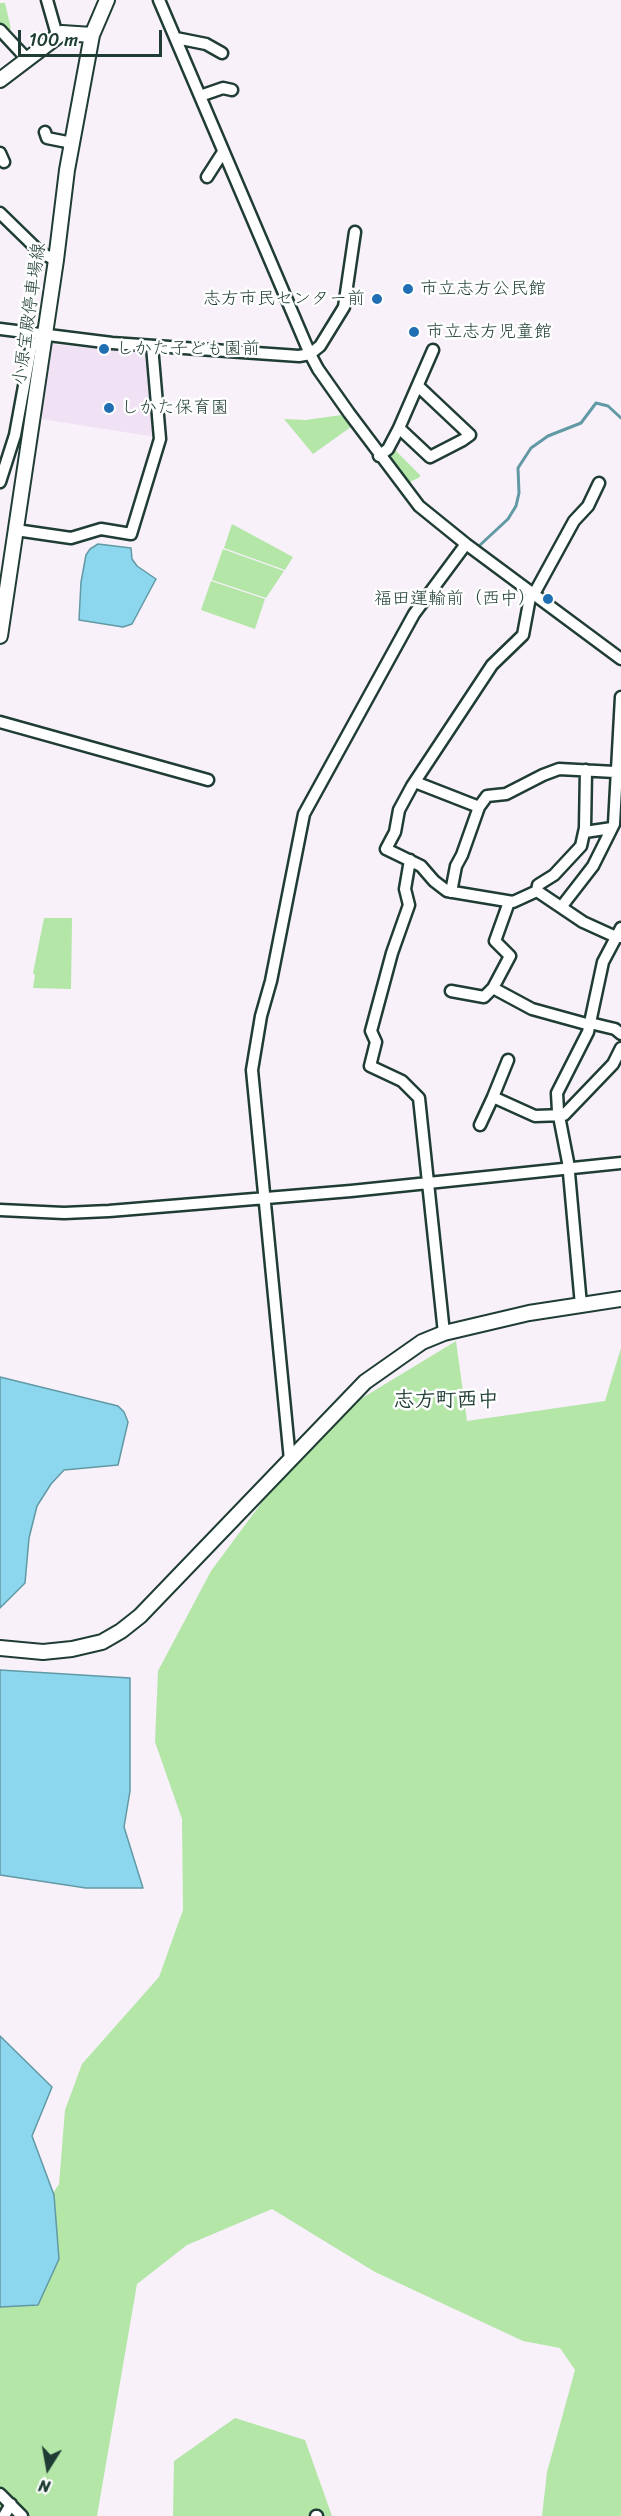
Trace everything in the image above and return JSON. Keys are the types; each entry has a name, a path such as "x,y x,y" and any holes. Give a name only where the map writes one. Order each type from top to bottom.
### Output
{"main road":[{"name":"小原宝殿停車場線","path":"0,636 72,143 92,35 107,0"},
{"path":"0,80 57,35 71,32 92,35"},
{"path":"0,1648 43,1652 72,1649 102,1642 121,1631 140,1616 365,1382 422,1342 444,1333 529,1313 621,1299"}],"street":[{"path":"47,0 57,35"},
{"path":"159,0 318,369 419,506 466,544 621,658"},
{"path":"0,30 27,59"},
{"path":"176,38 206,44 222,53"},
{"path":"200,96 223,88 232,90"},
{"path":"45,132 46,138 72,143"},
{"path":"207,177 223,152"},
{"path":"0,213 40,253 56,260"},
{"path":"0,329 45,336 152,346 299,356 310,354 320,346 344,307 355,232"},
{"path":"0,482 15,435 31,348 45,336"},
{"path":"16,530 71,538 101,529 131,534 160,439 152,346"},
{"path":"380,456 388,449 399,429 434,350"},
{"path":"399,429 430,457 470,435 418,386"},
{"path":"537,891 509,902 451,892 434,881 422,866 386,849 395,832 399,810 415,782 492,665 523,634 533,593 574,521 588,506 599,483"},
{"path":"290,1460 252,1070 261,1016 304,814 414,614 466,544"},
{"path":"562,906 592,866 616,826 615,772 621,697"},
{"path":"0,722 208,780"},
{"path":"451,892 456,866 479,807 487,796 506,794 559,769 615,772"},
{"path":"537,891 538,885 554,875 576,853 585,832 586,770"},
{"path":"415,782 479,807"},
{"path":"585,832 616,826"},
{"path":"410,860 405,889 409,905 392,953 371,1031 376,1042 370,1066 402,1081 419,1098 444,1333"},
{"path":"537,891 583,922 619,934 603,962 590,1024 584,1041 557,1093 558,1116 568,1169 581,1305"},
{"path":"451,991 470,992 484,997 493,988 510,956 495,940 509,902"},
{"path":"493,988 532,1009 615,1029 621,1034"},
{"path":"493,1097 535,1116 564,1115 613,1064 621,1048"},
{"path":"480,1125 508,1060"},
{"path":"0,1210 64,1213 109,1211 621,1163"},
{"path":"0,2494 22,2516"},
{"path":"4,2516 11,2504"}],"shaded area":[{"path":"51,344 148,354 155,437 42,419 42,400"}],"green space":[{"path":"0,3 5,3 11,29 7,30 0,23"},
{"path":"341,415 351,427 313,454 284,419 306,420"},
{"path":"393,448 420,477 406,484 389,456"},
{"path":"232,524 293,557 285,570 224,548"},
{"path":"223,549 284,571 266,598 212,580"},
{"path":"211,581 265,599 255,629 201,610"},
{"path":"44,918 72,918 71,989 33,988 35,975 33,973"},
{"path":"456,1341 467,1421 605,1401 621,1348 621,2516 542,2516 547,2472 575,2370 560,2348 523,2341 375,2272 272,2209 187,2245 137,2284 97,2516 0,2516 0,2264 16,2251 59,2184 65,2110 82,2064 159,1977 183,1910 182,1819 155,1742 158,1671 211,1571 282,1475 349,1406"},
{"path":"235,2418 305,2440 332,2516 173,2516 174,2461"}],"water":[{"path":"98,544 131,548 132,559 137,566 156,579 132,624 123,627 79,620 81,582 86,555"},
{"path":"0,1377 118,1406 124,1412 128,1422 118,1465 64,1470 51,1484 37,1506 29,1538 25,1583 0,1608"},
{"path":"0,1670 130,1678 130,1791 124,1827 143,1888 86,1888 0,1875"},
{"path":"0,2036 52,2087 32,2136 54,2195 59,2259 38,2305 0,2307"}],"waterway":[{"path":"479,546 508,519 516,506 519,493 518,468 531,448 548,436 581,423 596,403 608,406 621,418"}],"place":[{"name":"市立志方公民館","path":"408,289"},
{"name":"志方市民センター前","path":"377,299"},
{"name":"市立志方児童館","path":"414,332"},
{"name":"しかた子ども園前","path":"104,349"},
{"name":"しかた保育園","path":"109,408"},
{"name":"福田運輸前（西中）","path":"548,599"}],"district":[{"name":"志方町西中","path":"446,1401"}]}
